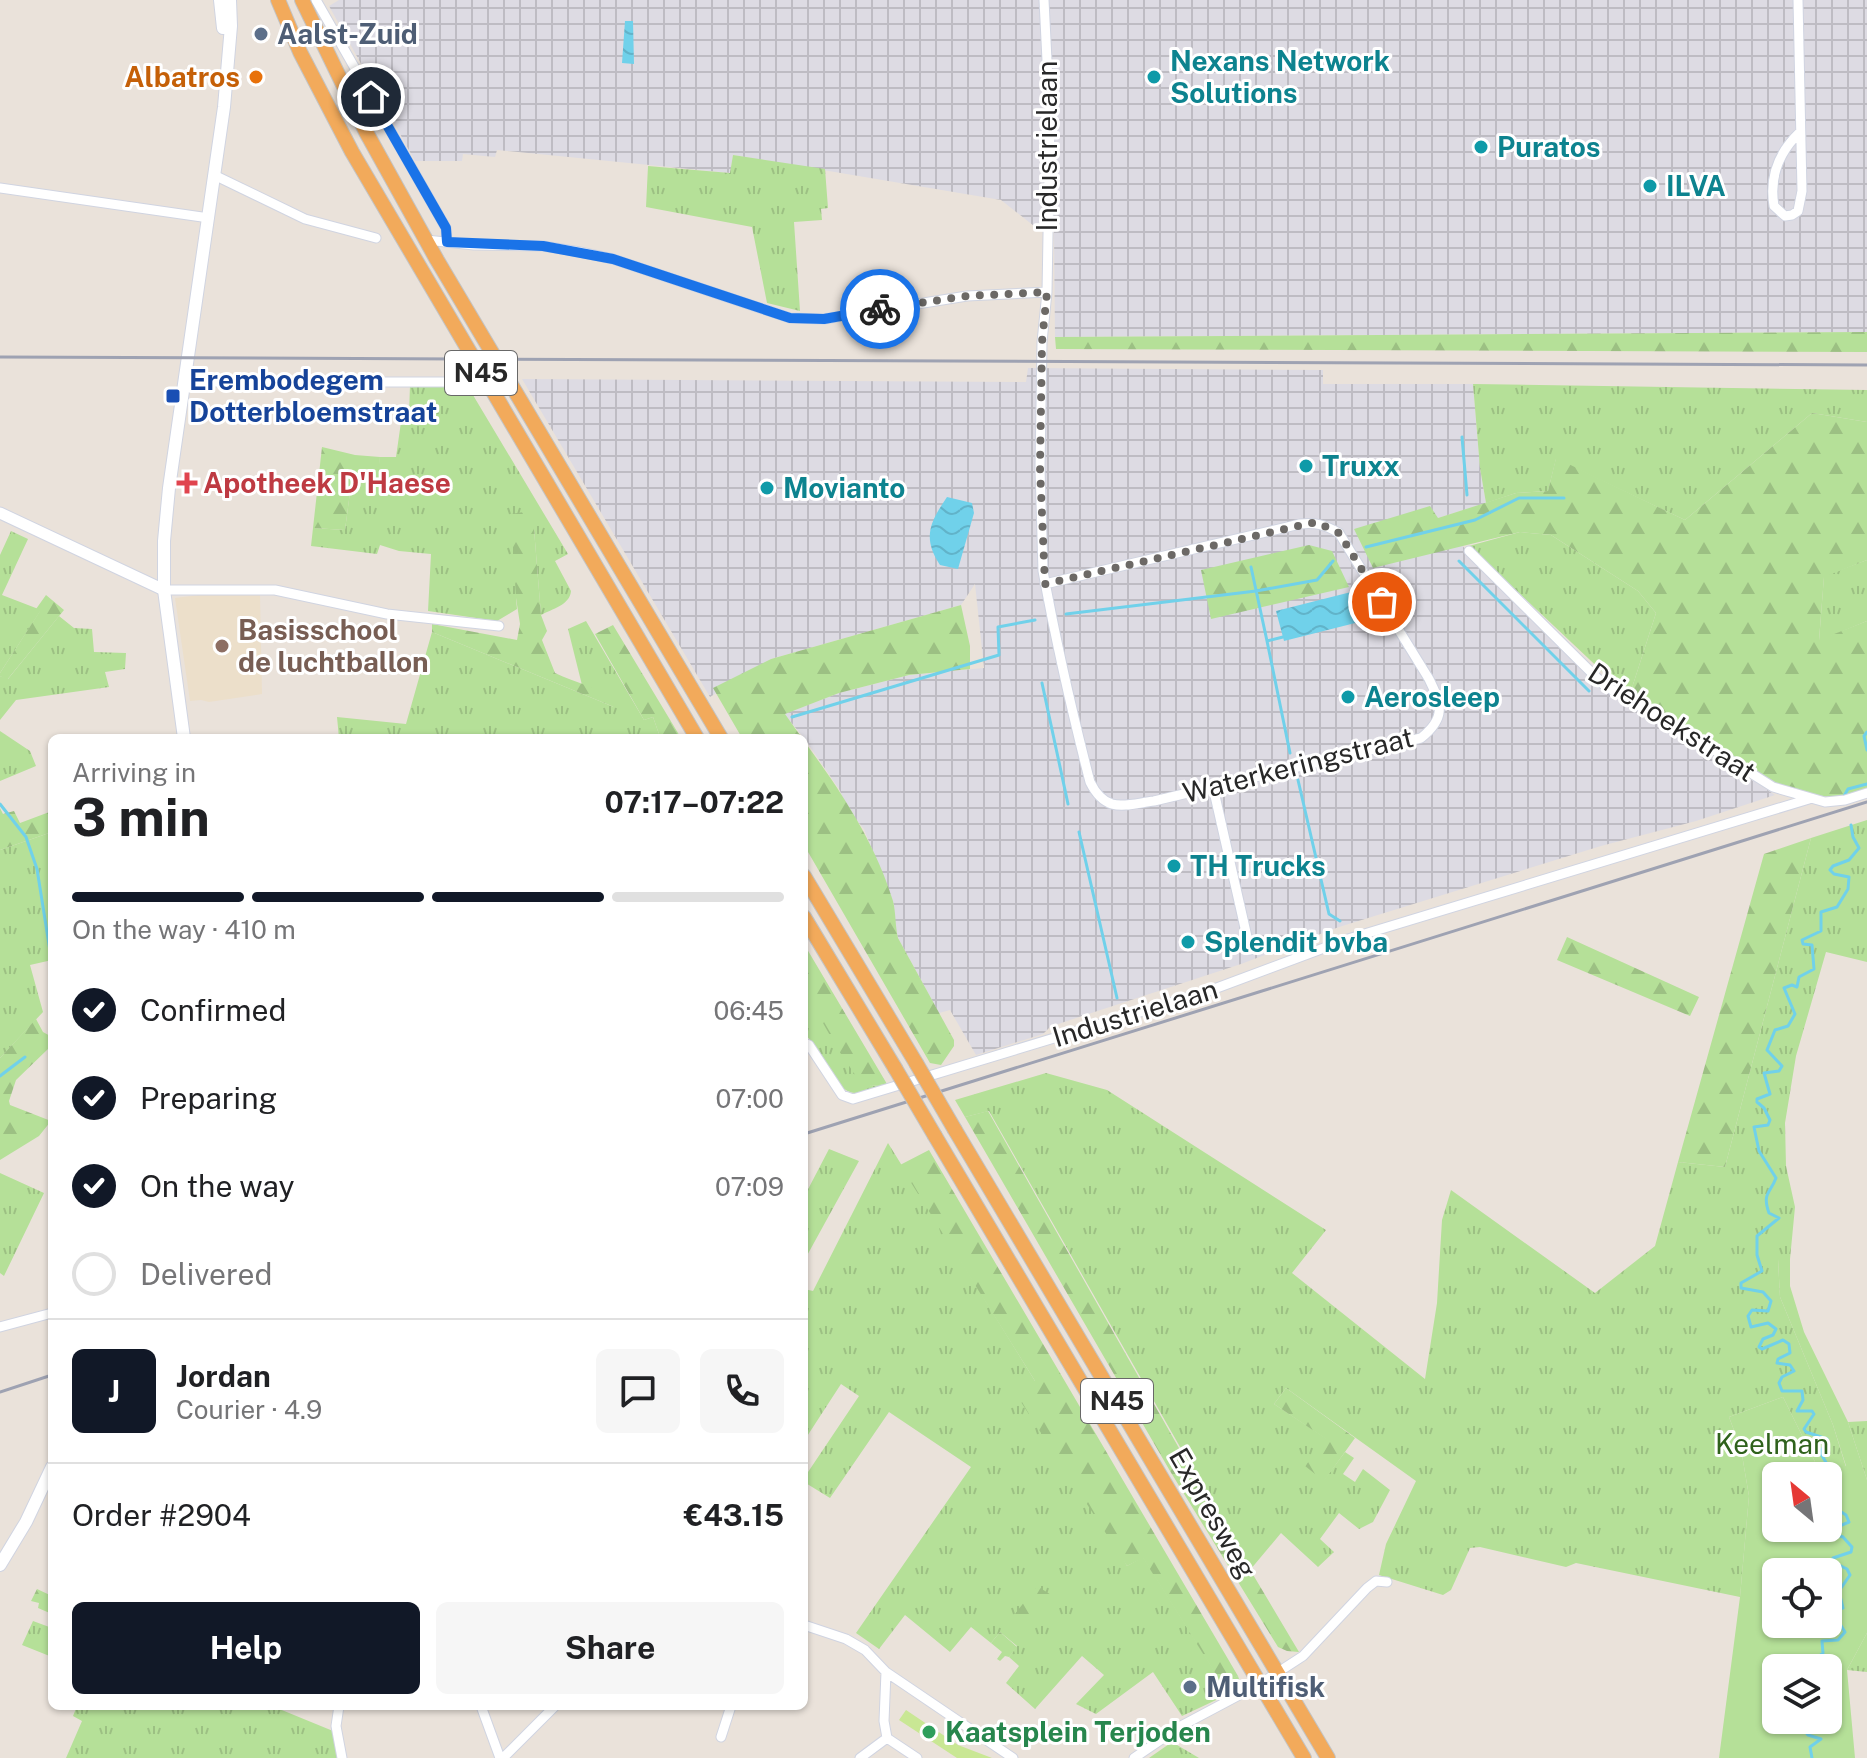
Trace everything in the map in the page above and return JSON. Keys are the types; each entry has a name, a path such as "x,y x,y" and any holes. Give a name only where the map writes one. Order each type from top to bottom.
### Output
{"highway":[{"name":"N45","path":"278,0 305,64 352,152 695,734"},
{"name":"N45","path":"302,0 366,132 437,260 719,734"},
{"name":"Expresweg","path":"808,883 1328,1758"},
{"name":"Expresweg","path":"808,924 1304,1758"}],"main road":[{"path":"220,0 223,29 228,36"},
{"path":"183,734 164,590 164,541 224,107 231,26 230,0"},
{"path":"0,1565 26,1522 48,1475"}],"street":[{"path":"316,0 446,228 447,242 437,260"},
{"name":"Industrielaan","path":"1044,0 1050,121 1047,292"},
{"path":"1798,0 1800,132 1801,203 1798,211 1785,216 1774,206 1773,180 1785,146 1800,132"},
{"path":"214,175 305,219 376,238"},
{"path":"0,188 209,218"},
{"path":"426,240 543,246 613,259 790,318 824,319 967,296 1047,292"},
{"name":"Waterkeringstraat","path":"1045,584 1316,522 1339,533 1429,679 1437,695 1439,717 1433,728 1421,738 1213,787 1125,805 1111,806 1098,797 1090,782 1067,690 1045,584 1040,468 1042,342 1047,292"},
{"path":"185,382 451,382"},
{"path":"0,513 164,590 275,590 387,614 499,626"},
{"name":"Driehoekstraat","path":"1469,551 1604,685 1773,787 1809,799 1834,802 1867,793"},
{"path":"1213,787 1250,950"},
{"name":"Industrielaan","path":"808,1045 842,1095 853,1099 1206,992 1364,934 1809,799"},
{"path":"0,1327 48,1314"},
{"path":"1134,1758 1181,1726 1278,1674 1303,1656 1367,1588 1376,1581 1387,1582"},
{"path":"808,1626 846,1639 865,1650 886,1672 1013,1758"},
{"path":"886,1672 884,1721 887,1738 917,1758"},
{"path":"338,1710 336,1726 342,1758"},
{"path":"483,1710 502,1758 551,1710"},
{"path":"721,1737 730,1710"},
{"path":"860,1758 887,1738"}],"shaded area":[{"path":"339,0 1867,0 1867,332 1055,337 1054,231 1039,230 1001,200 733,155 730,173 497,150 495,157 463,154 462,161 415,161 329,6"},
{"path":"1028,368 1323,370 1323,384 1473,384 1486,503 1438,518 1443,526 1602,689 1677,732 1775,795 1339,927 1241,964 1050,1027 1043,1034 976,1055 950,1010 939,1013 898,938 894,905 864,829 849,811 839,789 808,744 808,734 801,734 784,714 839,693 909,675 984,668 975,584 961,605 771,659 710,697 522,379 1026,382"},
{"name":"Basisschool de luchtballon","path":"208,594 260,595 262,694 209,702 190,701 175,598"}],"green space":[{"path":"733,155 825,169 828,208 821,209 822,220 794,222 800,311 767,303 752,227 646,207 648,166 730,173"},
{"path":"1867,332 1867,352 1056,349 1055,337"},
{"path":"1473,384 1867,390 1867,422 1812,413 1685,520 1556,459 1548,491 1516,493 1486,503"},
{"path":"410,385 467,385 568,554 555,561 571,591 564,603 541,615 534,529 516,598 517,609 497,621 428,611 431,554 399,551 380,545 377,554 311,546 313,528 345,530 353,469 378,471 380,457 396,457 402,415 409,415"},
{"path":"1812,413 1867,422 1867,560 1824,577 1819,640 1867,621 1867,789 1854,793 1822,796 1778,785 1630,694 1656,613 1638,591 1551,535 1520,532 1373,568 1354,529 1430,506 1438,518 1516,493 1548,491 1556,458 1685,520"},
{"path":"322,447 380,457 379,471 353,470 345,530 313,528"},
{"path":"524,512 534,529 541,615 547,631 542,640 555,673 615,699 614,707 432,632 432,624 517,640 520,624 511,514"},
{"path":"11,531 28,539 2,595 41,610 0,673 0,555"},
{"path":"1520,532 1551,535 1638,591 1656,613 1630,694 1469,546"},
{"path":"1309,545 1332,551 1349,587 1211,619 1201,570"},
{"path":"1867,560 1867,621 1819,641 1824,576"},
{"path":"46,595 64,610 7,680 0,673 40,611 36,609"},
{"path":"961,605 970,646 970,669 909,675 839,693 785,714 799,734 740,734 713,688 771,659"},
{"path":"59,616 74,628 92,629 94,652 126,653 125,669 105,672 109,687 16,700 0,720 0,676 8,679"},
{"path":"586,621 644,720 653,717 659,734 339,734 337,717 406,724 432,632 614,707 582,685 568,629"},
{"path":"613,625 679,734 659,734 653,717 644,720 595,634"},
{"path":"0,731 30,751 36,766 0,781"},
{"path":"808,747 844,798 877,858 893,901 898,938 954,1040 954,1046 941,1065 930,1063 808,852"},
{"path":"0,808 3,814 14,811 20,823 48,812 48,833 0,850"},
{"path":"1867,820 1867,962 1826,952 1796,1056 1785,1123 1786,1166 1795,1207 1790,1259 1778,1259 1780,1297 1833,1425 1846,1467 1842,1468 1842,1462 1815,1462 1783,1397 1729,1417 1741,1449 1749,1496 1740,1597 1576,1563 1566,1567 1480,1547 1470,1548 1451,1590 1443,1595 1379,1575 1386,1544 1416,1481 1286,1388 1274,1404 1327,1439 1306,1466 1324,1480 1345,1452 1354,1458 1343,1474 1355,1482 1363,1469 1390,1490 1373,1522 1359,1529 1339,1513 1320,1539 1334,1552 1318,1567 1281,1533 1250,1570 989,1111 965,1117 955,1100 1046,1073 1107,1090 1326,1230 1292,1273 1425,1379 1437,1303 1442,1220 1451,1190 1595,1293 1655,1246 1678,1162 1725,1167 1811,838"},
{"path":"48,833 48,961 30,965 43,1012 0,1058 0,850"},
{"path":"1811,838 1725,1167 1678,1162 1764,854"},
{"path":"1567,937 1699,997 1690,1016 1557,960"},
{"path":"808,951 887,1084 871,1086 858,1079 808,997"},
{"path":"808,995 871,1086 887,1084 868,1091 848,1091 835,1078 810,1040"},
{"path":"36,1019 48,1035 48,1049 16,1080 9,1101 10,1105 48,1120 48,1125 39,1136 0,1160 0,1058"},
{"path":"988,1111 1205,1494 1299,1652 1278,1647 1170,1471 965,1117"},
{"path":"888,1143 1035,1381 1127,1566 1143,1557 1222,1683 1238,1676 1240,1682 1231,1693 1182,1716 1153,1672 1096,1714 1076,1704 1104,1675 1082,1656 1035,1709 1006,1683 1019,1666 1009,1657 1017,1646 1000,1632 991,1643 971,1627 950,1652 905,1615 879,1649 856,1633 971,1467 889,1412 830,1498 808,1484 808,1472 859,1396 841,1384 808,1435 808,1290 813,1291"},
{"path":"829,1149 859,1161 808,1254 808,1189"},
{"path":"929,1150 1238,1676 1222,1684 1143,1558 1127,1566 1021,1402 1035,1381 900,1165"},
{"path":"0,1173 44,1193 4,1276 0,1273"},
{"name":"Keelman","path":"1778,1259 1790,1259 1790,1286 1804,1332 1848,1422 1867,1480 1867,1633 1847,1670 1855,1758 1719,1758 1740,1597 1749,1496 1741,1449 1729,1417 1783,1397 1815,1462 1762,1462 1762,1542 1842,1542 1842,1468 1846,1466 1833,1425 1780,1297"},
{"path":"1286,1388 1355,1438 1324,1481 1305,1466 1326,1439 1274,1404"},
{"path":"1867,1421 1867,1480 1848,1422"},
{"path":"1037,1586 1056,1598 1032,1628 1014,1615"},
{"path":"37,1589 48,1594 48,1612 38,1608 39,1603 31,1601"},
{"path":"33,1621 48,1627 48,1655 22,1645"},
{"path":"1000,1632 1017,1647 1009,1657 1005,1656 1000,1661 997,1659 1002,1652 991,1643"},
{"path":"1867,1633 1867,1672 1847,1670"},
{"path":"75,1710 282,1710 333,1731 339,1758 66,1758 82,1721 73,1716"},
{"name":"Kaatsplein Terjoden","path":"906,1710 958,1745 992,1758 957,1758 899,1720"},
{"path":"1172,1742 1199,1758 1149,1758"}],"water":[{"path":"625,21 633,21 634,64 622,63"},
{"path":"947,497 972,503 974,513 958,569 940,565 931,546 930,530"},
{"path":"1359,590 1375,618 1284,641 1276,611"}],"waterway":[{"path":"1462,437 1467,495"},
{"path":"1366,547 1475,520 1519,498 1564,498"},
{"path":"1066,614 1256,591 1317,580 1333,561"},
{"path":"1459,561 1589,691"},
{"path":"1251,567 1267,641"},
{"path":"792,717 999,655 998,627 1035,620"},
{"path":"1283,637 1267,641 1290,753"},
{"path":"1042,683 1068,804"},
{"path":"1867,732 1864,736 1867,750"},
{"path":"1298,780 1329,914 1340,921"},
{"path":"1844,796 1848,789 1867,784"},
{"path":"0,804 26,837 37,869 48,938"},
{"path":"1826,1462 1820,1452 1827,1439 1804,1429 1814,1414 1812,1411 1797,1411 1803,1400 1802,1391 1782,1391 1779,1383 1782,1377 1794,1371 1790,1365 1777,1363 1778,1359 1790,1353 1789,1344 1783,1340 1762,1349 1759,1347 1763,1339 1773,1335 1776,1329 1768,1323 1751,1327 1748,1316 1752,1310 1768,1311 1771,1301 1763,1292 1741,1288 1741,1283 1762,1271 1757,1255 1757,1236 1779,1218 1769,1213 1767,1206 1767,1197 1776,1178 1759,1151 1754,1127 1768,1125 1770,1120 1757,1102 1757,1099 1770,1094 1764,1073 1779,1071 1782,1066 1767,1050 1775,1030 1788,1026 1795,1014 1784,988 1797,987 1799,977 1814,969 1812,945 1803,944 1802,940 1821,931 1821,912 1837,907 1848,889 1849,877 1830,870 1849,860 1859,848 1851,825"},
{"path":"1079,832 1117,998"},
{"path":"0,1076 25,1057"},
{"path":"1842,1512 1849,1522 1842,1525"},
{"path":"1822,1654 1822,1641 1838,1640 1845,1632 1832,1611 1843,1608 1839,1591 1850,1575 1847,1569 1833,1562 1833,1558 1851,1552 1852,1547 1842,1537"},
{"path":"1807,1734 1821,1739 1810,1747 1812,1758"}],"railway":[{"path":"0,357 1867,365"},
{"path":"808,1133 1867,802"},
{"path":"0,1392 48,1376"}],"way so far":[{"path":"880,309 967,296 1047,292 1042,342 1040,468 1045,584 1316,522 1339,533 1382,602"}],"place":[{"name":"Aalst-Zuid","path":"261,34"},
{"name":"Albatros","path":"256,77"},
{"name":"Nexans Network Solutions","path":"1154,77"},
{"name":"Puratos","path":"1481,147"},
{"name":"ILVA","path":"1650,186"},
{"name":"Erembodegem Dotterbloemstraat","path":"173,396"},
{"name":"Truxx","path":"1306,466"},
{"name":"Apotheek D'Haese","path":"187,483"},
{"name":"Movianto","path":"767,488"},
{"name":"Basisschool de luchtballon","path":"222,646"},
{"name":"Aerosleep","path":"1348,697"},
{"name":"TH Trucks","path":"1174,866"},
{"name":"Splendit bvba","path":"1188,942"},
{"name":"Multifisk","path":"1190,1687"},
{"name":"Kaatsplein Terjoden","path":"929,1732"}],"route":[{"path":"371,97 446,228 447,242 543,246 613,259 790,318 824,319 880,309"}]}
